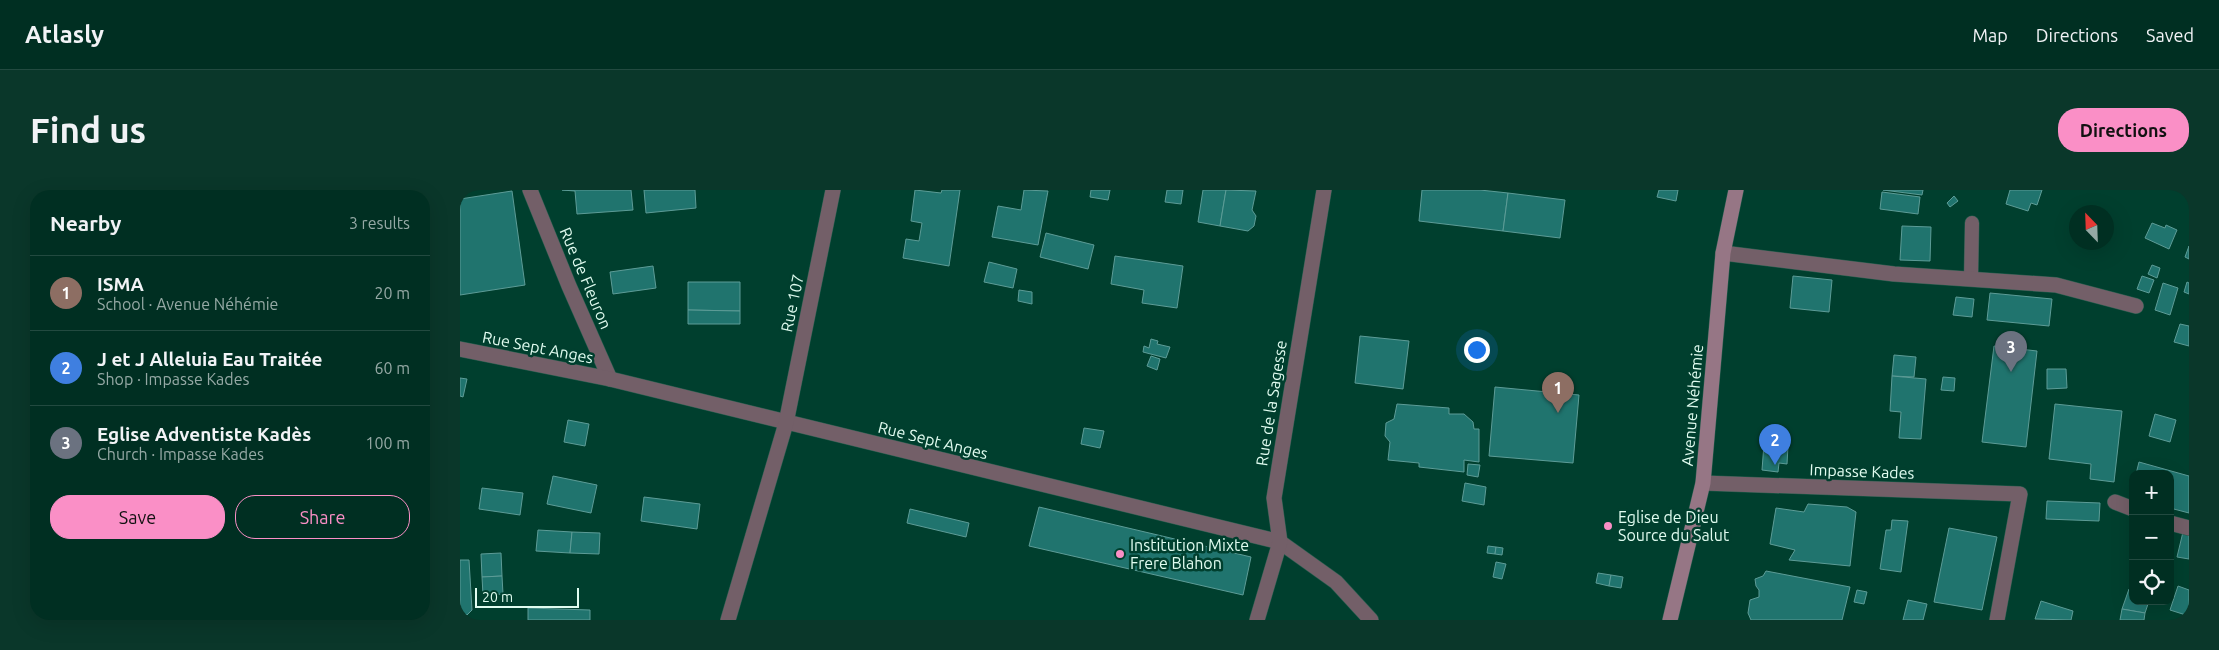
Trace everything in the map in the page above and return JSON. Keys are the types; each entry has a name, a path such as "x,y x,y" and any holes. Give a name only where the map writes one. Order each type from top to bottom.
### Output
{"street":[{"name":"Rue de Fleuron","path":"530,190 569,286 610,379"},
{"name":"Rue 107","path":"728,620 786,423 833,190"},
{"name":"Rue de la Sagesse","path":"1258,620 1280,542 1274,498 1324,190"},
{"name":"Avenue Néhémie","path":"1670,620 1703,483 1724,254 1736,190"},
{"path":"1724,254 1894,274 2056,285 2136,306"},
{"name":"Rue Sept Anges","path":"460,349 610,379 1280,542 1336,582 1371,620"},
{"name":"Impasse Kades","path":"1703,483 2020,494 1997,620"},
{"path":"2115,502 2129,507"},
{"path":"2174,524 2189,528"}],"lane":[{"path":"1971,279 1972,223"}],"building":[{"path":"562,190 631,190 633,210 577,214 575,191"},
{"path":"644,190 695,190 696,208 646,213"},
{"path":"915,190 941,193 942,190 960,190 949,266 903,258 906,239 919,241 922,223 911,221"},
{"path":"1024,190 1048,191 1038,245 992,237 998,206 1021,210"},
{"path":"1091,190 1110,190 1108,200 1090,197"},
{"path":"1167,190 1183,190 1181,204 1165,202"},
{"path":"1203,190 1226,190 1220,226 1198,222"},
{"path":"1226,190 1256,191 1252,210 1256,216 1254,226 1248,231 1220,226"},
{"path":"1422,190 1480,190 1508,193 1503,231 1419,221"},
{"path":"1659,190 1678,190 1676,201 1657,197"},
{"path":"1883,190 1923,190 1922,195"},
{"path":"2010,190 2042,190 2037,205 2031,203 2028,211 2006,204"},
{"path":"512,191 525,285 460,295 460,199"},
{"path":"1882,192 1920,197 1918,214 1880,209"},
{"path":"1508,193 1565,200 1560,238 1503,231"},
{"path":"1954,196 1958,201 1950,207 1947,203"},
{"path":"2152,223 2165,228 2166,225 2177,230 2169,249 2145,238"},
{"path":"1902,226 1931,227 1930,261 1900,260"},
{"path":"1046,233 1094,245 1088,269 1040,257"},
{"path":"2189,246 2189,259 2185,257"},
{"path":"1115,256 1183,266 1177,308 1142,303 1144,290 1111,284"},
{"path":"989,262 1017,269 1013,288 984,282"},
{"path":"2152,265 2160,268 2157,278 2148,274"},
{"path":"653,266 656,288 613,294 610,272"},
{"path":"1793,276 1832,280 1829,312 1790,308"},
{"path":"2142,276 2154,280 2149,293 2137,289"},
{"path":"688,282 740,282 740,311 688,310"},
{"path":"2187,282 2189,283 2189,294 2184,292"},
{"path":"2163,283 2178,288 2170,315 2155,310"},
{"path":"1019,290 1032,292 1032,304 1018,301"},
{"path":"1990,293 2052,299 2049,326 1987,320"},
{"path":"1956,297 1974,299 1972,317 1953,315"},
{"path":"688,310 740,311 740,324 688,324"},
{"path":"2180,324 2189,326 2189,346 2174,342"},
{"path":"1360,336 1409,341 1403,389 1355,383"},
{"path":"1151,339 1158,341 1157,344 1170,347 1166,358 1143,352 1144,346 1149,348"},
{"path":"1994,346 2037,351 2026,447 1982,442"},
{"path":"1894,355 1916,357 1914,377 1892,376"},
{"path":"1151,356 1160,359 1157,370 1147,366"},
{"path":"2047,369 2066,369 2067,388 2047,389"},
{"path":"1892,376 1926,379 1921,439 1899,438 1901,412 1890,411"},
{"path":"1943,377 1955,378 1954,391 1941,390"},
{"path":"460,378 467,379 463,397 460,396"},
{"path":"1495,387 1579,395 1573,463 1489,456"},
{"path":"1397,404 1449,408 1449,414 1464,414 1473,422 1474,429 1479,429 1479,462 1464,460 1464,472 1419,467 1419,463 1388,460 1390,442 1385,436 1386,423 1394,419"},
{"path":"2055,404 2122,411 2114,482 2090,479 2091,464 2049,459"},
{"path":"2155,414 2176,420 2170,442 2149,436"},
{"path":"568,420 589,424 585,446 564,442"},
{"path":"1084,428 1104,431 1100,448 1081,444"},
{"path":"1764,444 1788,446 1787,464 1779,463 1778,472 1762,470"},
{"path":"2139,462 2168,470 2137,470"},
{"path":"1468,464 1480,465 1478,477 1467,475"},
{"path":"2174,472 2189,476 2189,513 2174,509"},
{"path":"553,476 597,485 591,513 547,504"},
{"path":"1465,483 1486,487 1484,505 1462,501"},
{"path":"482,488 523,493 520,515 479,509"},
{"path":"644,497 700,504 697,529 641,521"},
{"path":"2047,501 2100,503 2099,521 2046,519"},
{"path":"1808,504 1847,507 1856,512 1850,566 1789,560 1795,550 1770,544 1776,508 1804,512"},
{"path":"1039,507 1251,557 1243,595 1029,546"},
{"path":"910,509 969,523 966,537 907,523"},
{"path":"1892,520 1908,521 1901,572 1880,569 1886,530 1891,530"},
{"path":"1949,528 1997,537 1982,610 1934,602"},
{"path":"538,530 572,532 570,553 536,551"},
{"path":"572,532 600,533 599,554 570,553"},
{"path":"2183,532 2189,534 2189,559 2177,557"},
{"path":"1488,546 1496,547 1495,554 1487,553"},
{"path":"1496,547 1503,548 1502,555 1495,554"},
{"path":"501,553 502,576 482,577 481,554"},
{"path":"460,560 469,560 472,610 467,615 460,615"},
{"path":"1496,562 1506,564 1502,579 1493,577"},
{"path":"1766,571 1850,587 1842,620 1751,620 1748,613 1750,600 1759,597 1759,590 1755,579 1763,576"},
{"path":"1598,573 1611,575 1609,586 1596,583"},
{"path":"1611,575 1623,577 1621,588 1609,586"},
{"path":"502,576 503,594 483,595 482,577"},
{"path":"2178,586 2189,590 2189,616 2170,610 2172,605 2174,605"},
{"path":"2129,589 2129,605 2148,605 2145,613 2122,609"},
{"path":"1857,590 1867,592 1864,604 1854,602"},
{"path":"1908,600 1927,604 1923,620 1903,620"},
{"path":"2041,601 2073,611 2071,620 2035,619"},
{"path":"528,608 590,610 590,620 528,620"},
{"path":"2122,609 2145,613 2144,620 2120,620"}],"place":[{"name":"Eglise Adventiste Kadès","path":"2011,372"},
{"name":"ISMA","path":"1558,413"},
{"name":"J et J Alleluia Eau Traitée","path":"1775,465"},
{"name":"Eglise de Dieu Source du Salut","path":"1608,526"},
{"name":"Institution Mixte Frere Blahon","path":"1120,554"}]}
